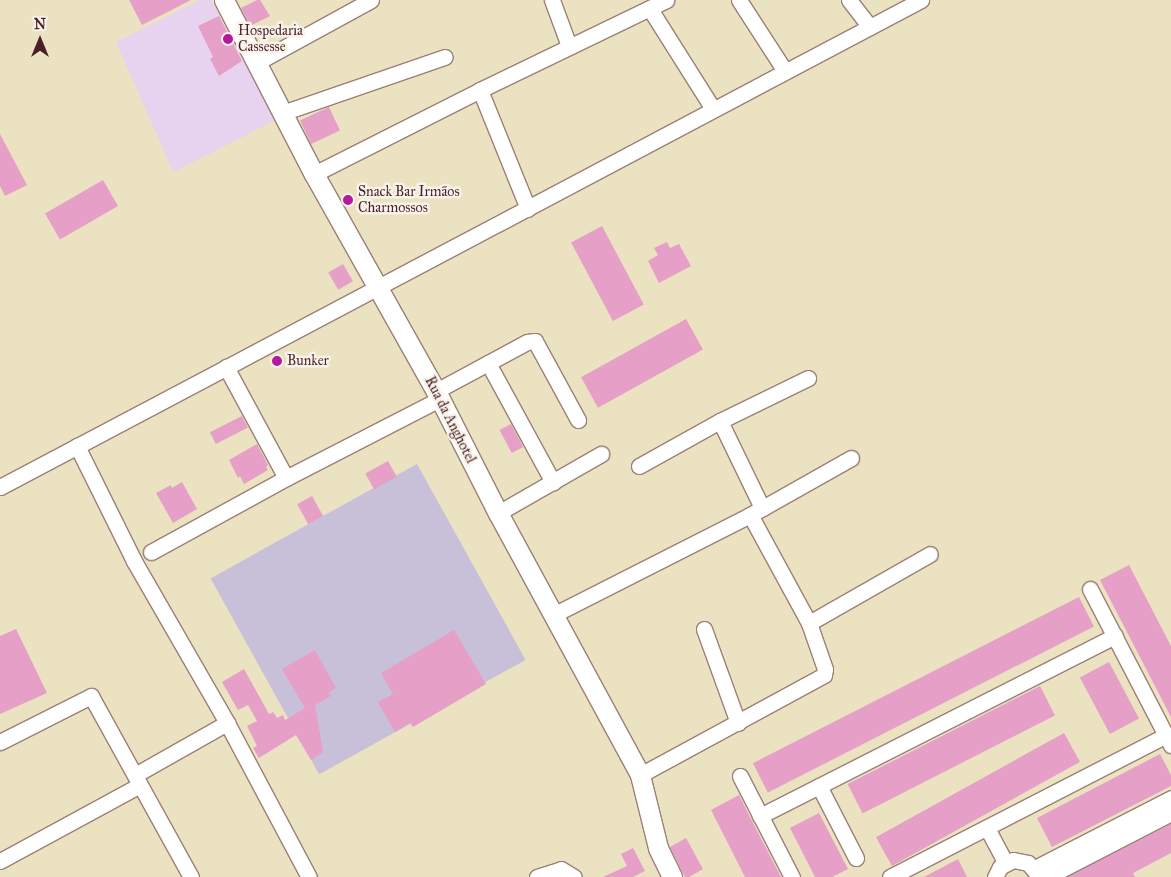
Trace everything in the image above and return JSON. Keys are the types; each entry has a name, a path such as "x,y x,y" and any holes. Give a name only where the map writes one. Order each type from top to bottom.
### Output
{"main road":[{"name":"Rua da Anghotel","path":"224,0 314,174 438,395 498,513 640,776 658,848 672,877"},
{"name":"Rua da Anghotel","path":"658,848 678,877"}],"street":[{"path":"256,63 371,0"},
{"path":"552,0 569,46"},
{"path":"314,174 569,46 666,0"},
{"path":"739,0 785,71"},
{"path":"849,0 870,27"},
{"path":"0,486 921,0"},
{"path":"650,9 713,109"},
{"path":"282,113 445,57"},
{"path":"480,90 528,209"},
{"path":"151,552 438,395 488,363 527,342 535,341 578,420"},
{"path":"488,363 553,482"},
{"path":"226,367 286,478"},
{"path":"639,466 720,420 808,378"},
{"path":"640,776 824,675 825,669 809,623 756,512 720,420"},
{"path":"77,446 134,561 226,723 309,877"},
{"path":"498,513 601,454"},
{"path":"553,615 756,512 851,458"},
{"path":"809,623 930,554"},
{"path":"890,877 1168,740 1090,589"},
{"path":"704,630 738,723"},
{"path":"760,816 1115,636"},
{"path":"0,742 90,695 189,876"},
{"path":"0,861 137,780 226,723"},
{"path":"740,776 792,877"},
{"path":"819,786 856,858"},
{"path":"995,877 1000,867 1006,863 1021,860 1037,873 1171,798"},
{"path":"1047,877 1171,814"},
{"path":"987,828 1006,863"},
{"path":"537,877 561,869 574,877"}],"shaded area":[{"path":"200,0 211,0 276,120 173,172 116,42"},
{"path":"417,464 526,660 319,774 211,578"}],"building":[{"path":"129,0 191,0 142,25"},
{"path":"260,0 270,16 250,26 241,8"},
{"path":"219,16 242,61 219,76 210,59 213,57 198,26"},
{"path":"329,107 340,131 311,144 300,121"},
{"path":"0,134 27,185 5,196 0,186"},
{"path":"103,180 118,206 60,239 45,214"},
{"path":"602,226 644,305 613,321 571,242"},
{"path":"667,242 670,248 679,244 691,266 659,283 648,261 658,255 654,248"},
{"path":"343,264 353,281 338,290 328,272"},
{"path":"686,319 703,350 598,408 581,377"},
{"path":"242,416 248,428 216,444 210,432"},
{"path":"511,424 523,447 512,453 500,430"},
{"path":"257,444 268,465 266,467 268,470 244,484 240,476 238,478 229,460"},
{"path":"388,461 397,477 374,489 365,474"},
{"path":"182,482 197,509 173,523 156,493 171,485 172,488"},
{"path":"312,496 323,516 308,524 297,504"},
{"path":"1129,565 1171,646 1171,717 1100,580"},
{"path":"1079,597 1094,626 768,793 753,763"},
{"path":"16,629 47,693 0,714 0,636"},
{"path":"454,630 486,684 413,727 410,723 395,732 378,702 393,694 381,673"},
{"path":"315,650 336,688 329,692 331,696 315,705 323,752 311,760 296,735 259,758 253,748 257,746 247,726 257,721 248,705 238,710 222,682 244,669 269,714 273,712 277,718 283,715 285,720 305,708 282,669"},
{"path":"1109,662 1139,719 1110,734 1080,677"},
{"path":"1040,686 1055,715 863,813 848,784"},
{"path":"1064,733 1080,762 892,866 876,837"},
{"path":"1160,754 1171,775 1171,786 1052,847 1037,818"},
{"path":"739,795 781,877 745,877 711,810"},
{"path":"819,813 848,869 832,877 815,877 790,828"},
{"path":"1171,824 1171,853 1133,873 1135,877 1067,877"},
{"path":"686,838 703,869 689,877 685,877 670,847"},
{"path":"633,848 645,871 633,877 603,877 627,866 621,854"},
{"path":"958,859 967,877 924,877"}],"place":[{"name":"Hospedaria Cassesse","path":"228,39"},
{"name":"Snack Bar Irmãos Charmossos","path":"348,200"},
{"name":"Bunker","path":"277,361"}]}
